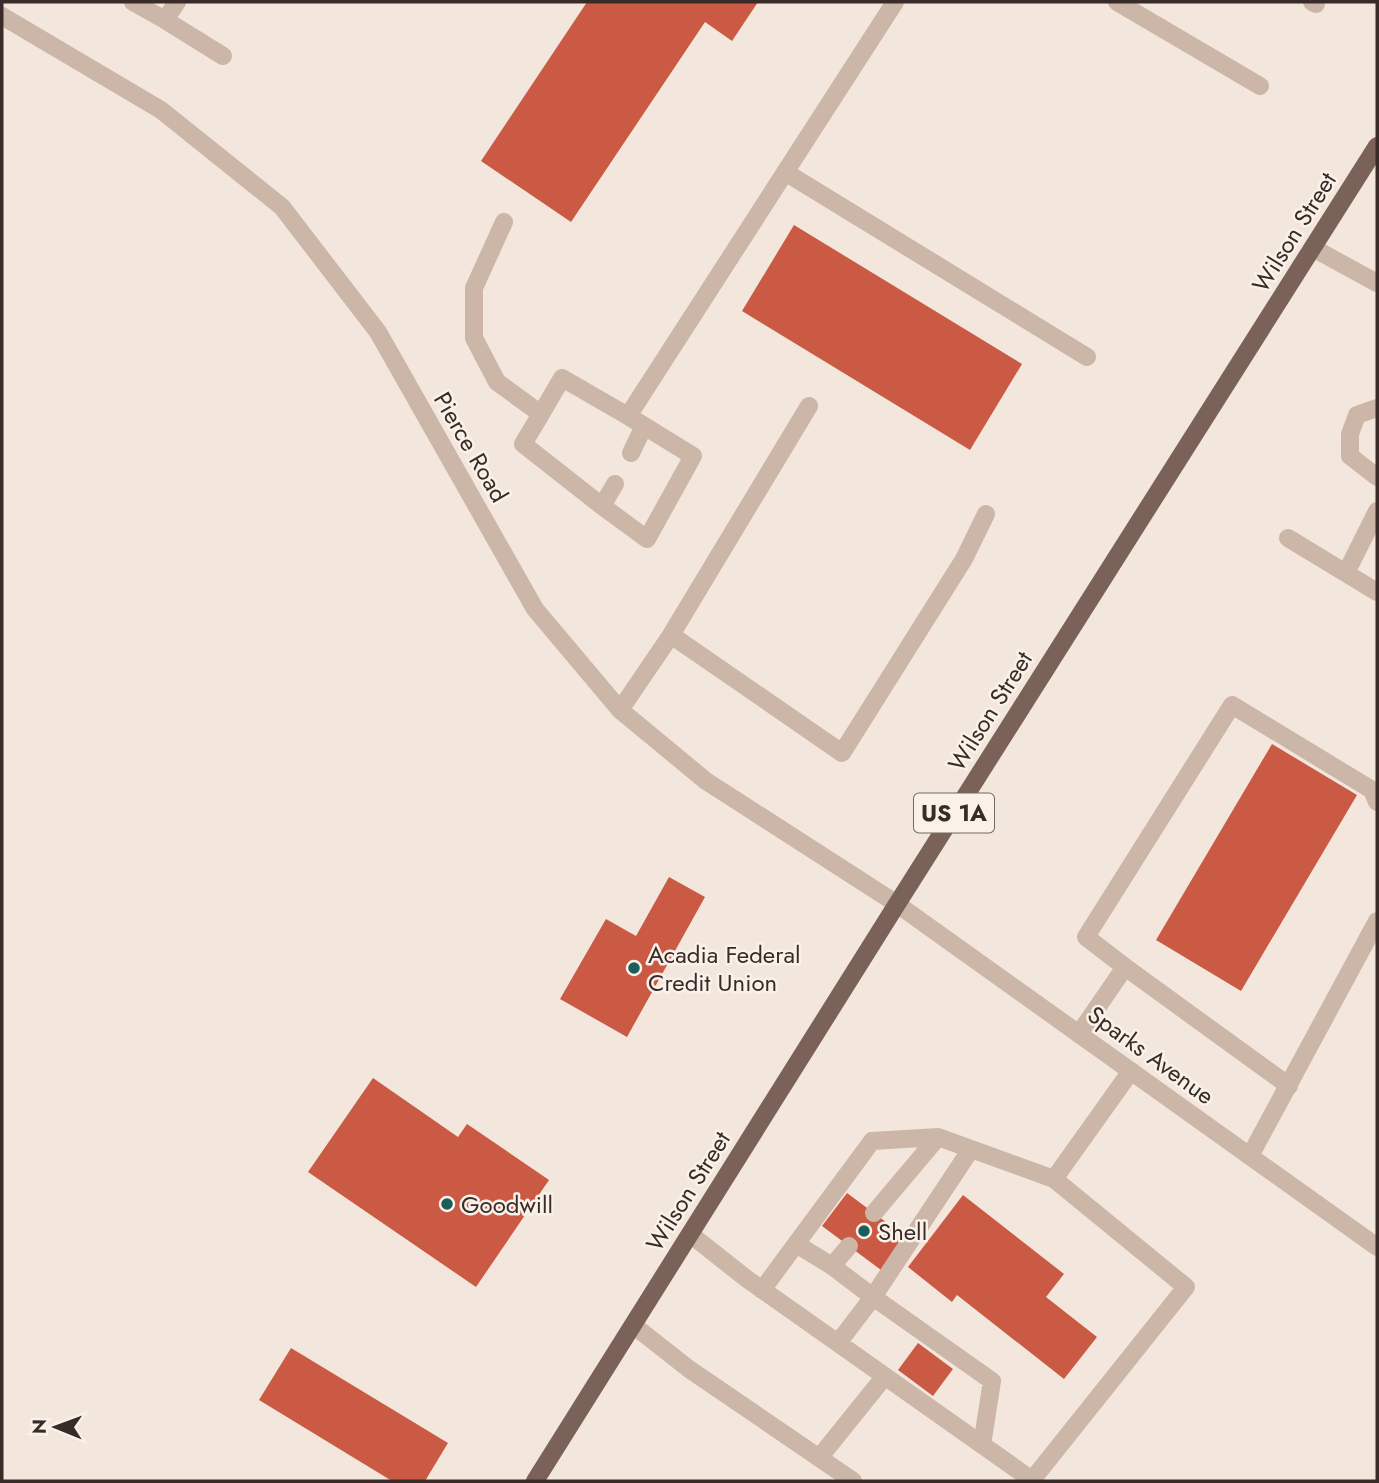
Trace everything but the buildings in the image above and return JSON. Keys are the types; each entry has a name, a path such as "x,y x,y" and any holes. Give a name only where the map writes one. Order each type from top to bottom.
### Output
{"main road":[{"name":"Wilson Street","path":"535,1481 1377,146"}],"street":[{"path":"134,2 223,56"},
{"path":"165,20 177,2"},
{"path":"628,416 895,2"},
{"path":"1117,2 1260,86"},
{"name":"Pierce Road","path":"2,16 161,110 282,207 378,332 535,609 620,710 706,781 897,904"},
{"path":"785,172 1087,357"},
{"path":"505,222 474,288 474,338 497,382 541,414"},
{"path":"1313,248 1377,283"},
{"path":"562,379 628,416 693,456 647,539 523,444 562,379"},
{"path":"620,710 671,635 809,406"},
{"path":"1377,408 1357,415 1350,434 1350,456 1377,477"},
{"path":"631,453 644,426"},
{"path":"602,506 615,484"},
{"path":"1346,573 1377,511"},
{"path":"671,635 842,753 964,559 986,514"},
{"path":"1288,538 1377,592"},
{"path":"1289,1086 1086,937 1232,705 1372,790 1377,802"},
{"name":"Sparks Avenue","path":"897,904 1377,1247"},
{"path":"1250,1156 1377,921"},
{"path":"1079,1034 1125,967"},
{"path":"1054,1179 1131,1071"},
{"path":"691,1234 762,1290 1032,1480 1186,1287 1054,1179 938,1137 872,1141 762,1290"},
{"path":"874,1213 938,1137"},
{"path":"838,1343 873,1297 971,1149"},
{"path":"796,1244 832,1266 992,1381 982,1445"},
{"path":"832,1266 849,1246"},
{"path":"633,1325 689,1370 853,1481"},
{"path":"819,1458 885,1376"}],"place":[{"name":"Acadia Federal Credit Union","path":"634,968"},
{"name":"Goodwill","path":"447,1204"},
{"name":"Shell","path":"864,1231"}]}
